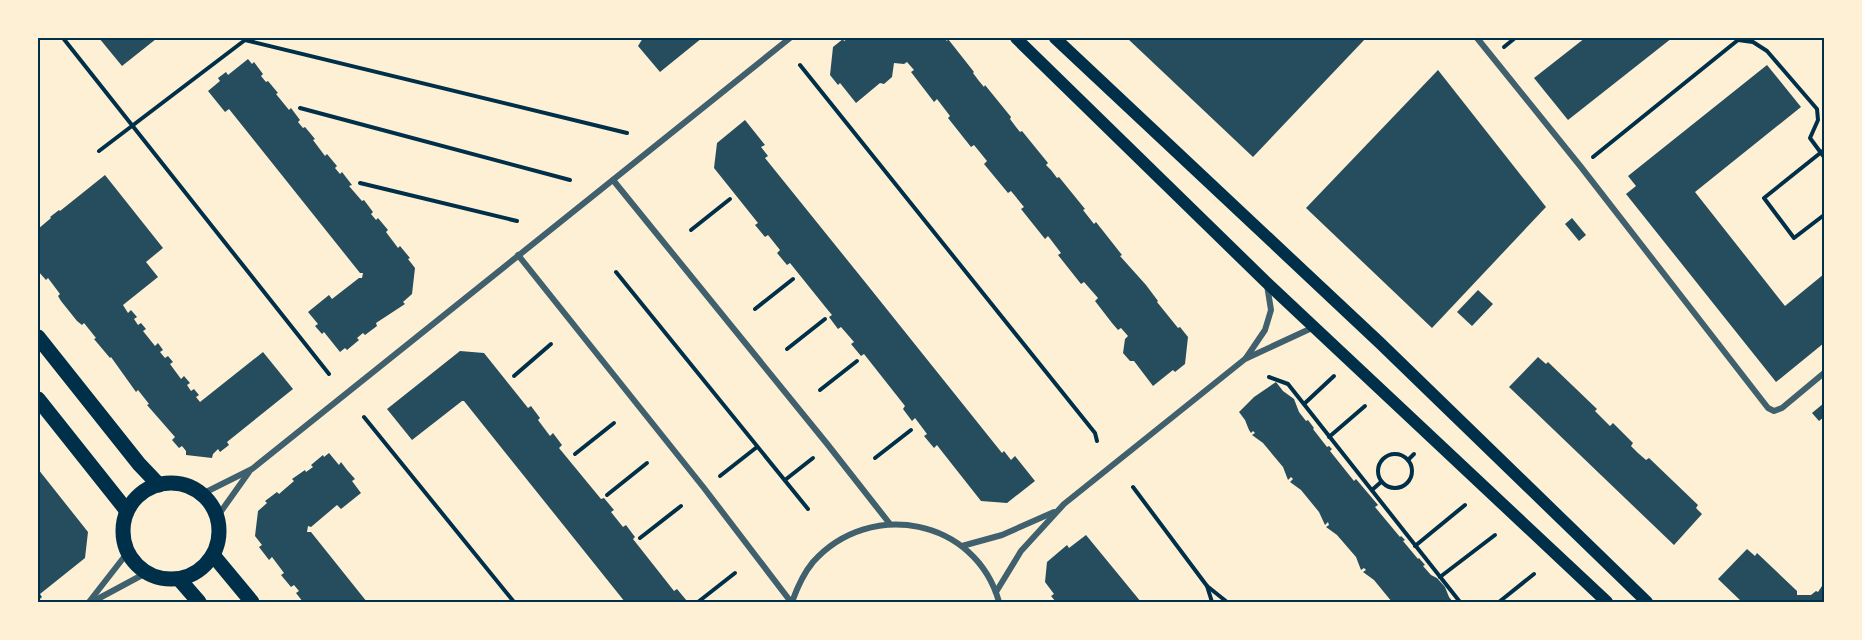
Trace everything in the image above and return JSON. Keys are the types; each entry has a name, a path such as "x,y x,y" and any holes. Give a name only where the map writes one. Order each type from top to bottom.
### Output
{"main road":[{"path":"1016,38 1266,282 1607,603"},
{"path":"1055,38 1380,343 1647,603"},
{"path":"38,338 139,464 159,485"},
{"path":"38,399 128,511"},
{"path":"176,483 202,494 217,517 218,542 213,555 195,574 179,579 160,578 146,573 128,552 123,536 124,522 131,504 141,494 159,485 176,483"},
{"path":"213,555 252,603"},
{"path":"179,579 199,603"}],"street":[{"path":"202,494 252,469 790,38"},
{"path":"1477,38 1581,167 1768,408 1774,411 1782,408 1824,373"},
{"path":"613,180 890,524"},
{"path":"518,255 704,488 792,603"},
{"path":"1245,359 1265,330 1271,310 1266,282"},
{"path":"996,592 1021,551 1056,511 1245,359 1315,327"},
{"path":"217,517 252,469"},
{"path":"962,546 1002,535 1056,511"},
{"path":"792,603 800,582 812,563 828,548 868,527 890,524 927,528 962,546 986,572 999,603"},
{"path":"91,603 128,552"},
{"path":"91,603 146,573"}],"path":[{"path":"63,38 329,374"},
{"path":"1504,47 1515,38"},
{"path":"1593,158 1737,39 1753,42 1767,51 1817,109 1818,120 1810,138 1823,154 1764,198 1794,238 1824,215"},
{"path":"99,151 245,40 627,133"},
{"path":"800,65 1095,433 1097,441"},
{"path":"300,108 570,180"},
{"path":"360,183 517,221"},
{"path":"691,230 730,199"},
{"path":"616,272 808,509"},
{"path":"755,309 793,279"},
{"path":"787,349 825,319"},
{"path":"513,376 551,345"},
{"path":"820,390 857,361"},
{"path":"1304,404 1334,376"},
{"path":"1269,377 1288,384 1460,603"},
{"path":"1329,437 1365,406"},
{"path":"364,417 514,603"},
{"path":"575,454 614,423"},
{"path":"875,458 911,430"},
{"path":"720,476 757,446"},
{"path":"1397,453 1408,460 1412,472 1406,484 1394,488 1381,482 1377,469 1384,457 1397,453"},
{"path":"1408,460 1414,454"},
{"path":"785,480 813,458"},
{"path":"607,495 647,463"},
{"path":"1372,490 1381,482"},
{"path":"1133,487 1207,586 1227,603"},
{"path":"640,538 681,506"},
{"path":"1416,546 1466,506"},
{"path":"1440,578 1495,535"},
{"path":"698,603 735,573"},
{"path":"1499,603 1534,574"},
{"path":"1207,586 1212,603"}],"building":[{"path":"99,38 155,38 156,39 122,66"},
{"path":"643,38 702,38 660,72 638,46"},
{"path":"849,38 944,38 947,41 948,39 979,81 984,87 985,85 1011,117 1010,119 1020,132 1022,131 1048,163 1046,165 1057,178 1059,177 1094,224 1096,222 1122,255 1120,256 1146,285 1178,328 1180,327 1188,337 1185,364 1175,372 1173,370 1153,386 1134,361 1130,361 1123,353 1125,339 1128,336 1112,323 1095,301 1098,298 1084,282 1081,284 1058,255 1061,253 1048,236 1045,239 1021,209 1024,207 1011,191 1008,193 984,164 987,161 974,145 971,147 948,118 950,116 937,99 934,102 911,72 914,70 907,62 894,63 892,77 884,84 880,83 856,103 840,83 838,85 830,75 833,47 843,39 844,41"},
{"path":"1127,38 1366,38 1253,157"},
{"path":"1585,38 1672,38 1568,120 1534,78"},
{"path":"248,59 252,64 254,62 263,74 261,76 278,93 276,94 289,110 291,108 300,120 298,122 315,139 313,140 325,156 327,154 337,166 335,168 340,174 342,172 352,185 349,186 362,201 364,200 373,212 371,214 376,220 378,218 388,230 386,232 398,248 400,246 410,258 408,259 415,268 412,294 403,302 405,304 376,323 377,326 365,335 363,333 357,338 359,340 347,350 345,348 340,352 324,332 322,334 315,326 318,324 308,312 329,295 332,299 362,278 363,273 360,273 229,109 225,112 208,91 220,81 218,78 226,72 228,75"},
{"path":"1767,65 1801,107 1695,192 1785,306 1824,274 1824,343 1776,382 1626,194 1636,186 1628,176"},
{"path":"1438,70 1546,207 1432,328 1306,208"},
{"path":"745,120 765,145 761,147 768,156 765,158 1002,453 1004,451 1011,460 1015,456 1035,481 1007,503 981,501 937,445 934,448 924,436 927,434 915,418 912,421 903,409 905,406 864,354 861,356 851,344 854,342 841,327 838,329 829,317 832,315 790,263 787,265 777,253 780,250 768,235 765,237 755,225 758,223 714,168 717,143"},
{"path":"105,175 163,248 146,262 158,277 123,305 128,313 131,310 137,317 134,319 138,325 141,323 146,329 143,331 155,346 158,343 163,350 160,352 165,358 168,356 173,362 170,364 181,379 184,376 190,383 187,385 191,391 194,389 199,395 196,397 200,402 263,352 293,389 227,442 229,445 220,452 218,449 212,458 186,455 182,446 179,448 172,440 175,437 147,405 149,404 138,390 136,392 84,323 82,325 77,321 61,301 58,296 60,294 48,278 46,280 38,271 38,229 50,217"},
{"path":"1572,218 1586,235 1579,241 1565,224"},
{"path":"1478,290 1493,304 1472,326 1457,312"},
{"path":"460,351 484,353 528,408 531,406 550,436 553,433 562,445 559,448 601,499 604,498 614,510 611,512 623,527 626,525 635,537 633,539 674,591 677,589 687,601 625,602 464,401 412,440 387,409"},
{"path":"1538,357 1546,364 1548,362 1597,409 1595,411 1610,426 1613,423 1633,443 1631,446 1638,453 1646,460 1649,458 1698,505 1696,508 1702,514 1674,545 1509,387"},
{"path":"1276,382 1294,399 1299,412 1306,421 1308,420 1327,447 1332,449 1330,451 1354,481 1356,479 1378,505 1375,507 1405,540 1403,541 1425,565 1423,566 1445,587 1453,602 1392,602 1374,580 1363,572 1366,570 1364,568 1361,570 1356,557 1337,535 1326,527 1329,525 1328,522 1325,525 1319,512 1301,490 1290,482 1293,479 1291,477 1288,480 1283,467 1263,443 1252,435 1255,433 1253,431 1251,433 1239,412 1254,397"},
{"path":"1824,403 1824,417 1819,421 1812,413"},
{"path":"329,453 339,465 341,462 355,479 352,481 361,493 341,509 337,505 311,527 308,526 307,532 311,532 367,602 303,602 296,593 299,591 294,585 291,587 281,575 284,573 272,557 269,560 259,547 262,545 255,536 258,511 267,503 265,501 277,492 279,494 294,481 292,479 305,470 306,472 323,455 324,457"},
{"path":"38,469 88,532 85,558 40,594 42,597 38,601"},
{"path":"1086,535 1141,602 1056,602 1051,596 1054,594 1045,582 1047,562 1067,545 1069,548"},
{"path":"1747,549 1755,556 1757,553 1797,591 1797,595 1811,595 1818,592 1824,583 1824,602 1742,602 1718,579"}]}
